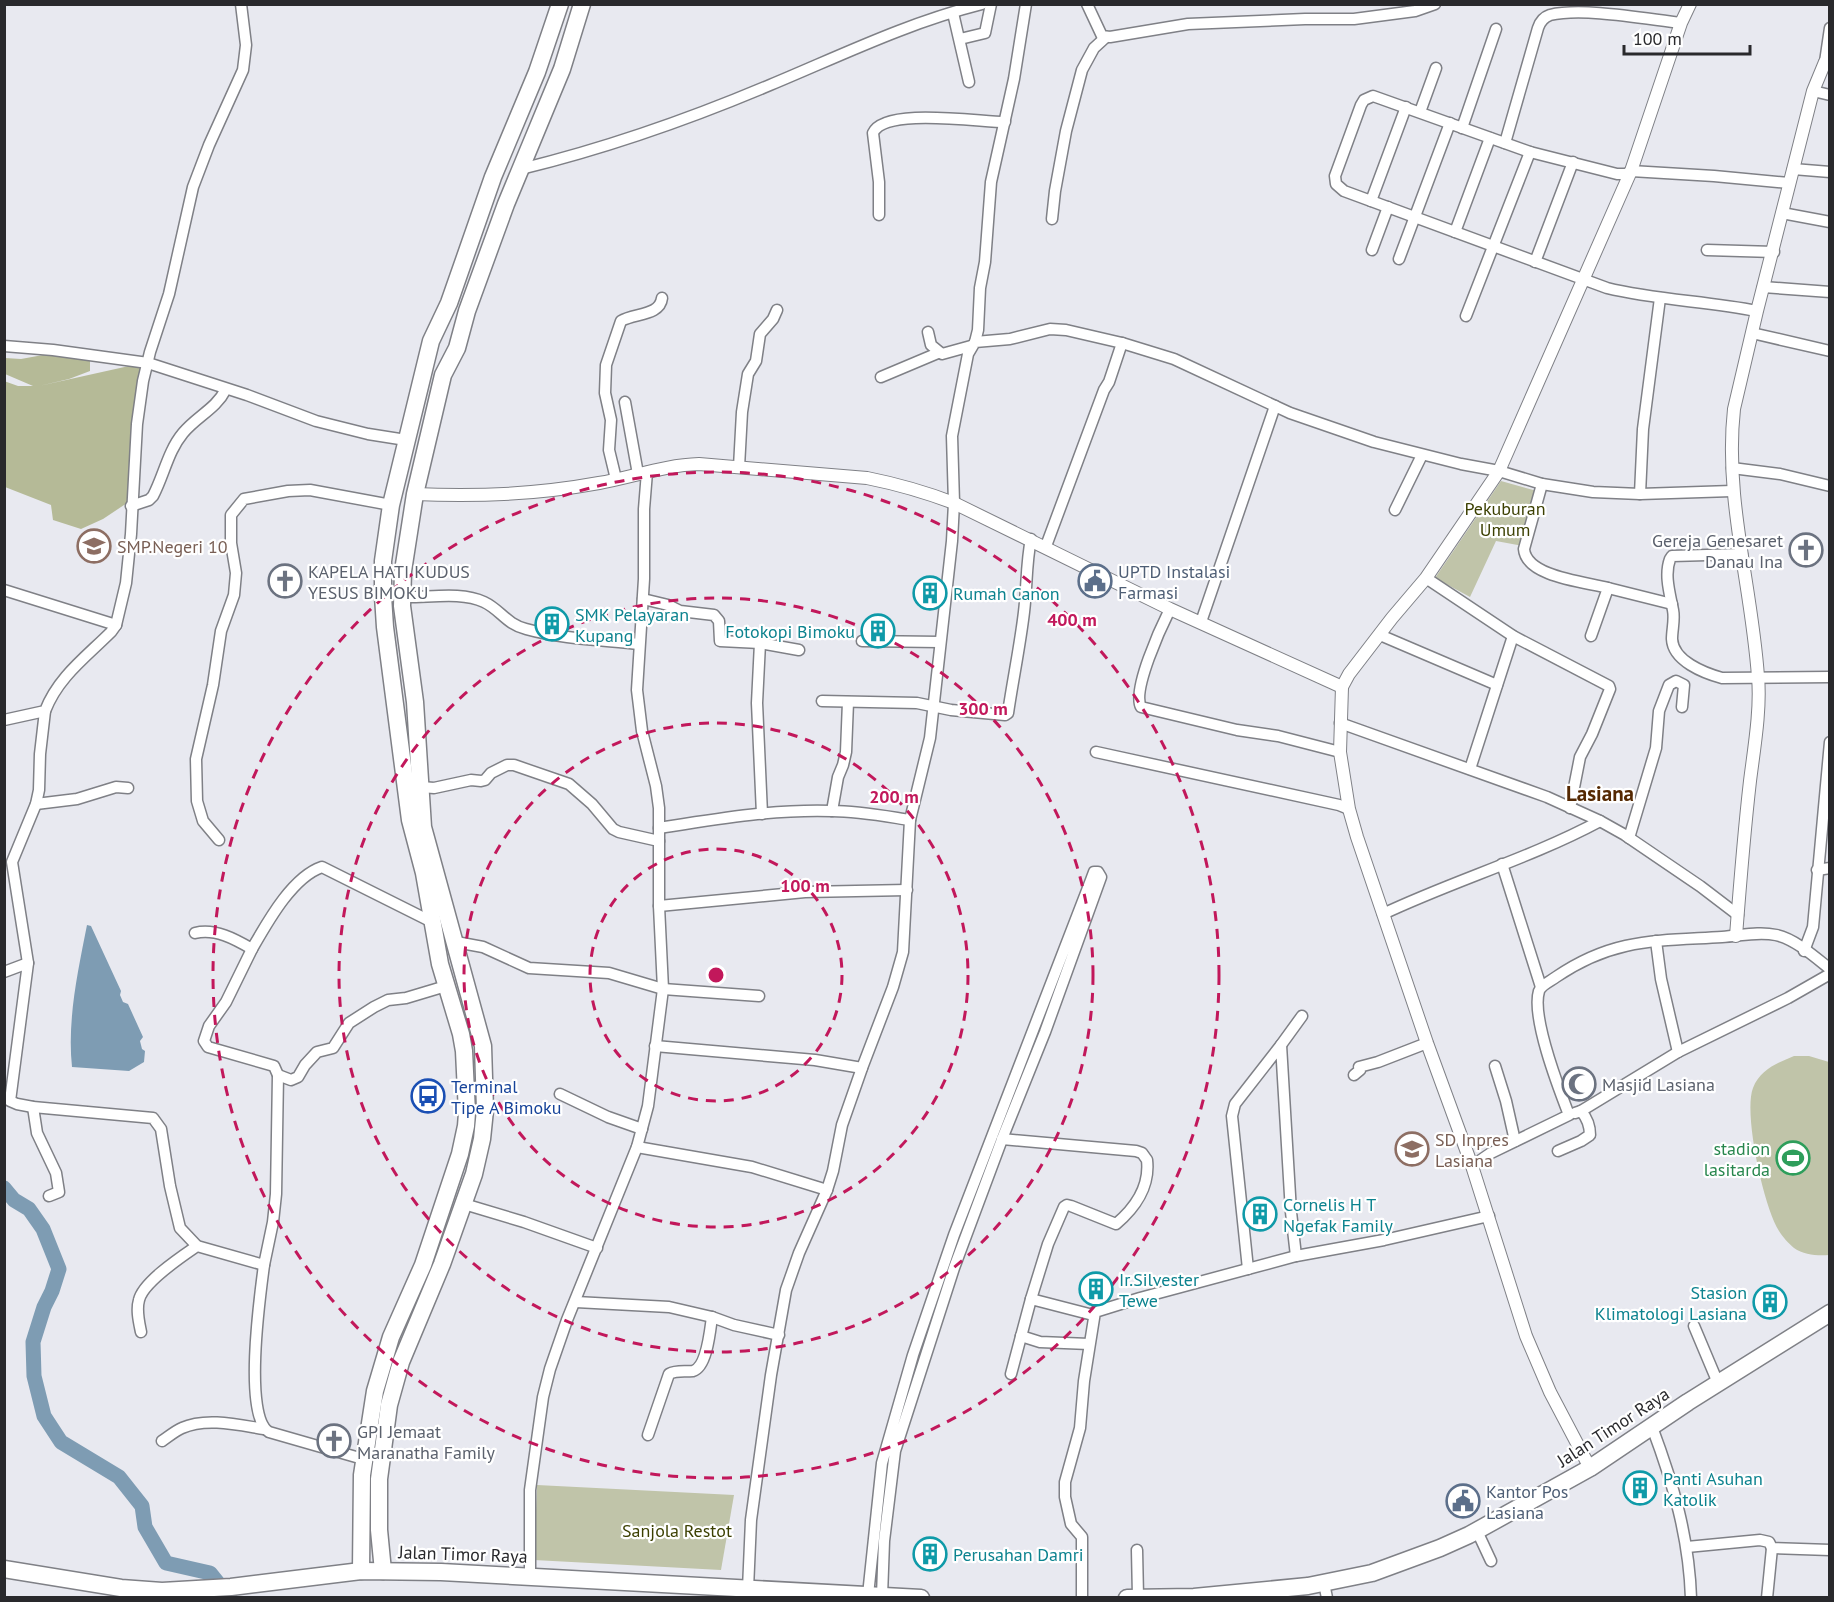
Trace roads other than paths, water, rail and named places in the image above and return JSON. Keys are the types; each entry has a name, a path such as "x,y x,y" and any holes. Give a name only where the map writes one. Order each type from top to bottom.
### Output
{"highway":[{"path":"361,1571 363,1459 375,1391 389,1342 423,1265 460,1154 466,1126 461,1034 446,986 433,930 424,873 410,820 388,652 383,596 383,561 391,505 431,341 448,303 483,204 537,72 560,4"},
{"path":"383,1570 378,1512 382,1449 395,1381 406,1348 442,1264 479,1155 485,1078 483,1046 425,836 415,702 402,597 403,572 415,494 443,375 457,348 467,311 503,213 562,69 582,4"},
{"path":"483,204 503,213"},
{"path":"388,652 407,649"},
{"path":"433,930 455,938"},
{"path":"465,1078 485,1078"},
{"name":"Jalan Timor Raya","path":"1127,1598 1326,1590 1440,1548 1476,1531 1590,1468 1718,1383 1830,1313"},
{"path":"389,1342 406,1348"},
{"name":"Jalan Timor Raya","path":"4,1569 121,1588 186,1594 213,1587 383,1570 921,1598"}],"street":[{"path":"241,4 246,45 243,70 213,135 193,187 169,294 143,381 137,424 126,583 116,625 65,676 50,699 45,711 36,804 8,860 28,963 7,1100 33,1107 153,1118 161,1129 170,1186 180,1228 197,1246 264,1265"},
{"path":"521,169 669,123 770,85 902,28 982,4"},
{"path":"960,39 985,33 991,4"},
{"path":"748,1589 751,1520 771,1375 786,1290 793,1267 827,1190 842,1125 901,962 905,938 910,820 930,738 952,541 954,503 952,436 978,330 980,288 986,262 991,182 1005,122 1026,4"},
{"path":"1086,4 1102,36 1106,37"},
{"path":"1052,219 1054,191 1066,131 1082,70 1094,48 1106,37 1188,24 1354,19 1414,10 1435,4"},
{"path":"1590,1468 1550,1392 1526,1336 1489,1216 1427,1043 1349,809 1340,752 1342,687 1349,674 1426,578 1499,471 1631,171 1681,23 1690,4"},
{"path":"953,13 969,82"},
{"path":"1505,143 1538,28 1544,18 1550,15 1579,13 1681,23"},
{"path":"1736,936 1746,815 1756,737 1759,679 1732,491 1731,433 1734,409 1789,183 1813,91 1827,61 1830,28"},
{"path":"1462,128 1496,29"},
{"path":"1420,112 1436,68"},
{"path":"1813,91 1830,95"},
{"path":"1757,311 1723,304 1626,293 1607,288 1344,191 1335,180 1361,105 1364,100 1373,96 1530,152 1617,174 1626,174 1631,171 1789,183"},
{"path":"1371,201 1406,107"},
{"path":"879,215 879,182 873,133 875,128 889,120 909,118 1005,122"},
{"path":"1399,259 1450,123"},
{"path":"1455,232 1490,138"},
{"path":"1466,316 1530,152"},
{"path":"1536,262 1573,162"},
{"path":"1793,168 1830,172"},
{"path":"1372,250 1388,207"},
{"path":"1782,213 1830,222"},
{"path":"1707,250 1773,252"},
{"path":"1763,287 1830,292"},
{"path":"616,479 609,450 611,420 606,398 606,365 621,321 629,316 656,310 662,303 662,298"},
{"path":"1640,494 1643,429 1660,298"},
{"path":"739,467 742,412 748,374 756,361 760,334 773,319 777,310"},
{"path":"881,377 938,353 942,354 973,344 1010,339 1050,329 1073,331 1174,359 1290,413 1374,442 1422,455 1499,471 1542,484 1593,492 1640,494 1732,491"},
{"path":"928,332 931,345 938,353"},
{"path":"1752,333 1830,351"},
{"path":"1046,546 1122,343"},
{"path":"4,346 148,363 247,395 316,422 406,440"},
{"path":"131,506 153,496 172,450 182,434 214,407 226,389"},
{"path":"530,1576 530,1490 543,1397 559,1344 637,1147 648,1106 663,989 659,906 659,808 638,704 639,644 643,599 643,473 625,402"},
{"path":"1201,622 1275,406"},
{"path":"1395,510 1422,455"},
{"path":"415,494 481,495 585,485 679,465 739,467 867,478 925,492 954,503 1046,546 1170,609 1342,687"},
{"path":"1732,468 1780,474 1830,486"},
{"path":"1542,484 1524,549 1525,556 1531,564 1557,576 1672,604"},
{"path":"219,840 203,821 197,801 196,759 213,685 221,631 234,595 236,573 231,543 231,515 244,499 288,491 310,490 391,505"},
{"path":"822,701 917,703 958,711 1005,715 1008,713 1022,635 1030,539"},
{"path":"1742,554 1672,556 1668,563 1668,585 1674,617 1672,642 1682,658 1708,674 1722,678 1830,677"},
{"path":"1426,578 1513,636 1609,686 1610,689 1592,734 1580,757 1570,808"},
{"path":"1591,636 1608,588"},
{"path":"4,590 116,625"},
{"path":"402,597 476,599 498,610 510,623 525,629 562,636 639,644"},
{"path":"643,599 680,610 714,615 719,621 720,641 760,643 799,650"},
{"path":"1170,609 1147,662 1140,694 1141,707 1225,727 1278,736 1340,752"},
{"path":"1380,635 1497,684"},
{"path":"1470,769 1513,636"},
{"path":"862,641 940,642"},
{"path":"760,643 757,703 762,814"},
{"path":"1629,837 1656,748 1659,711 1669,685 1676,681 1684,685 1682,708"},
{"path":"832,811 837,777 842,770 846,752 848,702"},
{"path":"4,720 45,711"},
{"path":"1340,723 1470,769 1600,821 1629,837 1738,915"},
{"path":"1804,951 1813,927 1830,742"},
{"path":"1096,752 1146,765 1199,774 1340,805 1349,809"},
{"path":"421,787 434,788 471,780 481,781 507,765 514,765 570,784 592,804 613,829 658,841"},
{"path":"36,804 77,799 116,787 128,788"},
{"path":"659,828 762,814 832,811 910,820"},
{"path":"1383,914 1553,844 1600,821"},
{"path":"1502,864 1541,987"},
{"path":"264,1429 257,1412 255,1373 264,1265 276,1194 278,1075 274,1066 208,1047 204,1041 209,1026 226,1002 252,949 282,902 302,880 322,867 433,930"},
{"path":"1817,870 1830,868"},
{"path":"875,1595 880,1474 913,1355 1045,1032 1101,877 1098,872 1094,872 1078,913 949,1266"},
{"path":"659,906 805,892 907,890"},
{"path":"195,933 206,931 216,933 252,949"},
{"path":"1569,1115 1545,1047 1539,1005 1541,987 1561,974 1605,951 1624,945 1753,933 1778,935 1830,969"},
{"path":"455,938 530,968 609,973 663,989 759,996"},
{"path":"1656,941 1661,979 1678,1052"},
{"path":"4,972 28,963"},
{"path":"1472,1166 1491,1153 1581,1111 1678,1052 1788,998 1830,974"},
{"path":"278,1075 291,1080 298,1077 317,1052 333,1048 349,1023 388,1000 406,998 446,986"},
{"path":"1248,1269 1232,1116 1234,1104 1302,1016"},
{"path":"1354,1075 1360,1070 1359,1067 1427,1043"},
{"path":"1281,1045 1291,1212 1296,1256"},
{"path":"655,1046 815,1060 861,1068"},
{"path":"1495,1066 1515,1141"},
{"path":"560,1094 608,1117 642,1129"},
{"path":"33,1107 37,1133 56,1173 59,1192 49,1196"},
{"path":"1558,1151 1589,1138 1590,1125 1581,1111"},
{"path":"1002,1139 1130,1150 1142,1153 1147,1160 1145,1188 1130,1210 1116,1224 1071,1206 1064,1207 1048,1244 1011,1374"},
{"path":"637,1147 752,1167 827,1190"},
{"path":"464,1204 597,1248"},
{"path":"1082,1598 1082,1537 1071,1524 1065,1497 1065,1482 1080,1428 1093,1315 1097,1311 1296,1256 1384,1240 1489,1216"},
{"path":"141,1332 137,1312 141,1294 153,1280 197,1246"},
{"path":"1031,1299 1093,1315"},
{"path":"576,1302 669,1307 779,1335"},
{"path":"648,1435 669,1374 675,1371 696,1370 702,1364 712,1317"},
{"path":"1694,1326 1718,1383"},
{"path":"1020,1336 1043,1342 1089,1344"},
{"path":"162,1441 183,1428 199,1423 220,1423 264,1429 363,1459"},
{"path":"1652,1427 1672,1481 1687,1547 1691,1598"},
{"path":"1476,1531 1491,1561"},
{"path":"1687,1547 1760,1540 1769,1542 1772,1548 1767,1598"},
{"path":"1772,1548 1830,1550"},
{"path":"1137,1550 1138,1597"}],"water":[{"path":"87,925 91,926 121,991 123,1002 128,1004 143,1037 140,1041 145,1051 144,1062 129,1071 72,1067 72,1014"}],"waterway":[{"path":"4,1188 14,1200 29,1209 43,1229 59,1269 33,1342 34,1376 44,1416 61,1442 119,1477 142,1506 145,1527 166,1563 210,1573 230,1598"}],"place":[{"name":"SMP.Negeri 10","path":"94,546"},
{"name":"Gereja Genesaret Danau Ina","path":"1806,550"},
{"name":"KAPELA HATI KUDUS YESUS BIMOKU","path":"285,581"},
{"name":"UPTD Instalasi Farmasi","path":"1095,581"},
{"name":"Rumah Canon","path":"930,593"},
{"name":"SMK Pelayaran Kupang","path":"552,624"},
{"name":"Fotokopi Bimoku","path":"878,631"},
{"name":"Masjid Lasiana","path":"1579,1084"},
{"name":"Terminal Tipe A Bimoku","path":"428,1096"},
{"name":"SD Inpres Lasiana","path":"1412,1149"},
{"name":"stadion lasitarda","path":"1793,1158"},
{"name":"Cornelis H T Ngefak Family","path":"1260,1214"},
{"name":"Ir.Silvester Tewe","path":"1096,1289"},
{"name":"Stasion Klimatologi Lasiana","path":"1770,1302"},
{"name":"GPI Jemaat Maranatha Family","path":"334,1441"},
{"name":"Panti Asuhan Katolik","path":"1640,1488"},
{"name":"Kantor Pos Lasiana","path":"1463,1501"},
{"name":"Perusahan Damri","path":"930,1554"}],"district":[{"name":"Lasiana","path":"1600,793"}],"park label":[{"name":"Pekuburan Umum","path":"1505,518"},
{"name":"Sanjola Restot","path":"677,1530"}]}
